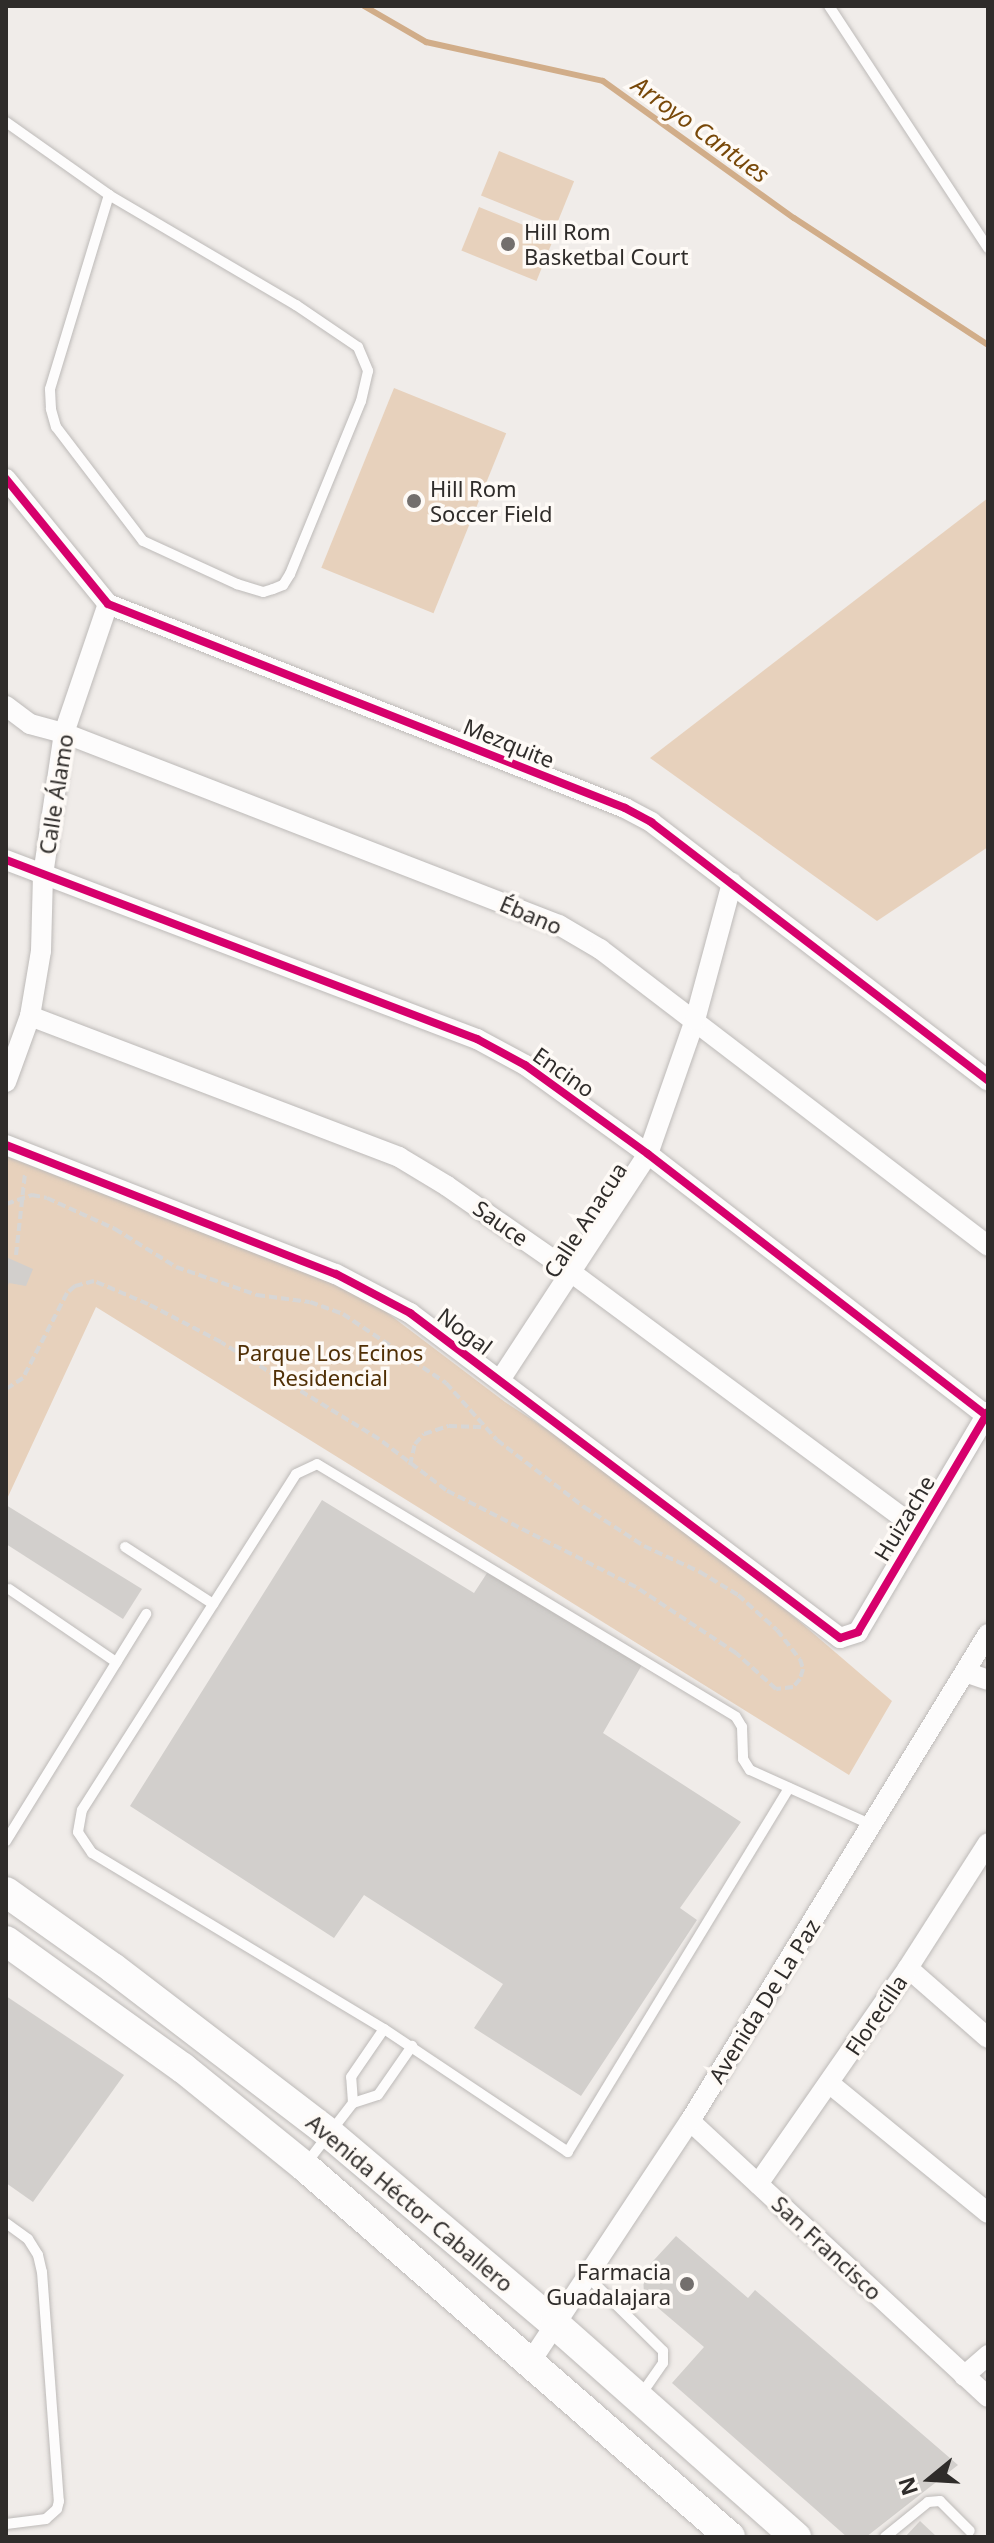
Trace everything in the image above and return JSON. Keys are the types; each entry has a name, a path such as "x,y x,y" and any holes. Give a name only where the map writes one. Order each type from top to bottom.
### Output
{"main road":[{"name":"Avenida Héctor Caballero","path":"6,1892 113,1968 330,2134 555,2324 790,2535"},
{"name":"Avenida Héctor Caballero","path":"6,1941 183,2068 304,2166 730,2537"}],"street":[{"name":"Mezquite","path":"6,479 108,604 625,808 651,822 988,1081"},
{"name":"Calle Álamo","path":"6,1082 30,1016 41,951 43,875 64,733 108,604"},
{"name":"Ébano","path":"6,706 30,724 64,733 559,925 600,949 695,1020 988,1246"},
{"name":"Encino","path":"6,860 477,1039 525,1065 648,1154 987,1415"},
{"name":"Calle Anacua","path":"500,1380 648,1154 695,1020 732,883"},
{"name":"Sauce","path":"30,1016 399,1157 447,1186 572,1273 918,1529"},
{"name":"Nogal","path":"6,1145 336,1274 410,1313 833,1635 848,1638"},
{"name":"Huizache","path":"848,1638 858,1632 987,1415"},
{"name":"Avenida De La Paz","path":"531,2361 690,2121 986,1640"},
{"path":"965,1672 988,1680"},
{"name":"Florecilla","path":"758,2184 985,1851"},
{"path":"908,1968 988,2038"},
{"path":"829,2083 988,2213"},
{"name":"San Francisco","path":"690,2121 988,2397"},
{"path":"964,2376 988,2355"}],"lane":[{"path":"829,6 988,248"},
{"path":"6,122 109,195 348,337 365,358 368,371 361,401 283,585 263,592 237,584 143,541 56,427 50,389 109,195"},
{"path":"789,1788 568,2152 412,2046 92,1853 78,1832 82,1810 296,1474 308,1465 326,1466 736,1717 742,1727 745,1765 872,1825"},
{"path":"125,1547 213,1604"},
{"path":"9,1589 116,1662"},
{"path":"6,1841 146,1614"},
{"path":"353,2103 351,2077 384,2029"},
{"path":"304,2166 353,2103 378,2095 412,2046"},
{"path":"6,2223 28,2239 38,2255 42,2272 59,2501 57,2509 46,2519 6,2524"},
{"path":"587,2276 663,2351 663,2363 638,2398"},
{"path":"885,2537 928,2502 940,2501 970,2531"}],"path":[{"path":"16,1255 20,1197 27,1164"},
{"path":"6,1204 20,1197 47,1198 102,1222 176,1267 257,1295 310,1302 343,1314 446,1383 520,1460 596,1515 644,1546 700,1572 738,1595 764,1616 800,1659 803,1669 800,1679 793,1687 776,1689 736,1653 636,1587 478,1508 410,1465 379,1439 221,1342 148,1304 94,1281 75,1286 67,1293 23,1378 6,1389"},
{"path":"410,1465 415,1444 424,1434 449,1426 485,1427"}],"green space":[{"path":"499,151 574,181 556,226 481,196"},
{"name":"Hill Rom Basketbal Court","path":"479,207 554,237 536,281 461,251"},
{"name":"Hill Rom Soccer Field","path":"394,388 506,433 434,613 321,568"},
{"path":"988,498 988,847 877,921 650,758"},
{"name":"Parque Los Ecinos Residencial","path":"6,1156 365,1296 505,1402 591,1458 743,1573 892,1701 849,1775 96,1307 6,1501"}],"building":[{"path":"6,1257 33,1269 26,1286 9,1283 6,1290"},
{"path":"322,1500 474,1593 489,1570 643,1663 603,1733 741,1822 680,1908 697,1920 581,2096 474,2028 503,1984 364,1895 334,1938 130,1806"},
{"path":"6,1505 142,1589 123,1619 6,1544"},
{"path":"6,1996 124,2075 33,2202 6,2183"},
{"path":"676,2236 748,2298 755,2290 958,2465 866,2537 847,2537 672,2383 704,2347 644,2296 643,2272"},
{"path":"920,2521 937,2537 905,2537"}],"waterway":[{"name":"Arroyo Cantues","path":"364,6 426,42 603,81 794,218 988,345"}],"cycle path":[{"path":"6,479 108,604 625,808 651,822 988,1081"},
{"path":"6,860 477,1039 525,1065 648,1154 988,1417"},
{"path":"6,1145 336,1274 410,1313 840,1638 858,1632 988,1412"}],"place":[{"name":"Hill Rom Basketbal Court","path":"508,244"},
{"name":"Hill Rom Soccer Field","path":"414,501"},
{"name":"Farmacia Guadalajara","path":"687,2284"}]}
